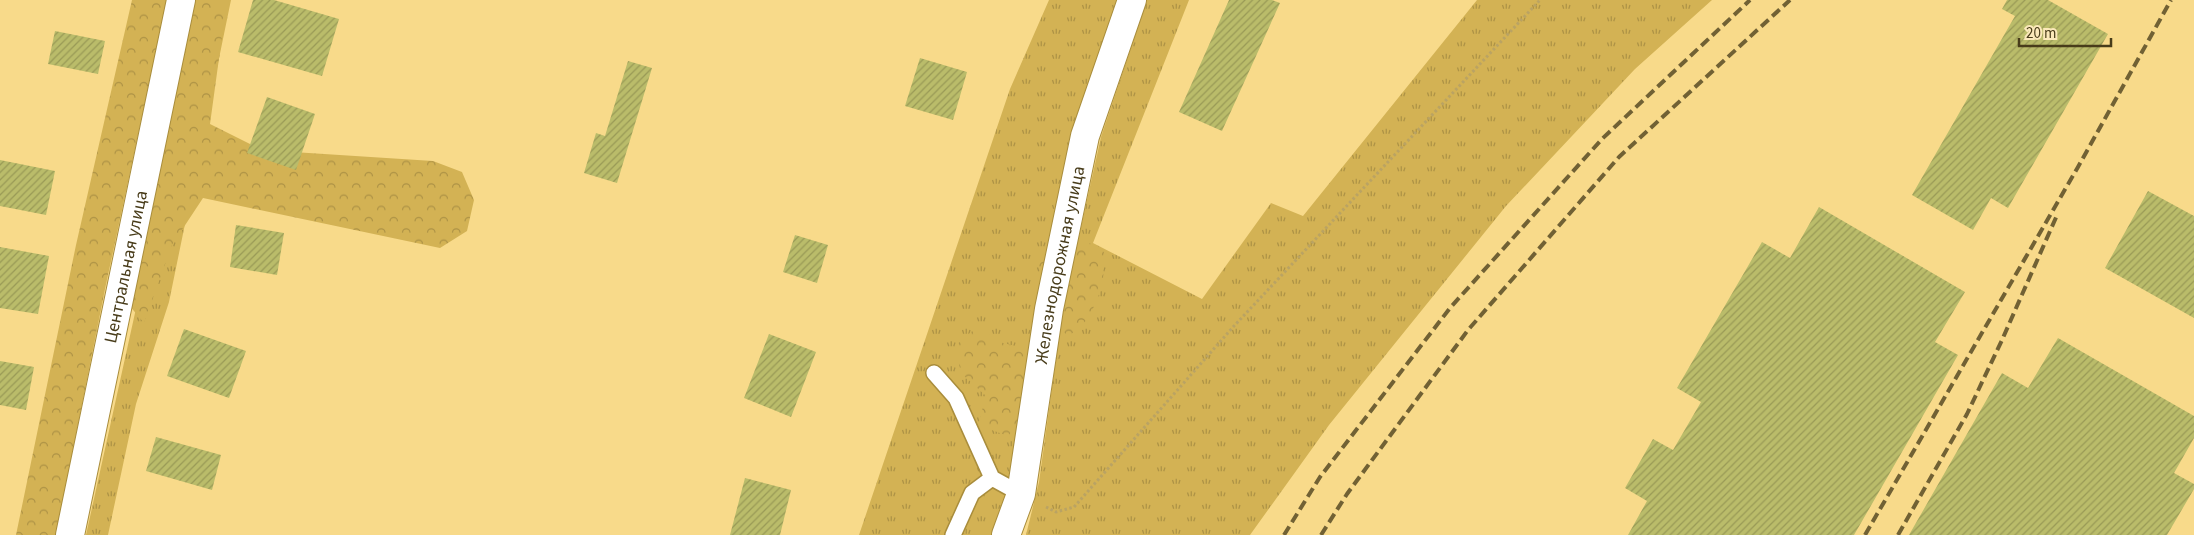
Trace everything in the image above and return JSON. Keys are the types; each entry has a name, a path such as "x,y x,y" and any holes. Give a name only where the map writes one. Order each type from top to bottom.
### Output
{"street":[{"name":"Центральная улица","path":"70,535 181,0"},
{"name":"Железнодорожная улица","path":"1006,535 1021,494 1049,309 1085,136 1132,0"}],"lane":[{"path":"934,374 956,398 992,478 1021,494"},
{"path":"953,535 972,493 992,478"}],"path":[{"path":"1021,494 1056,512 1074,507 1234,326 1540,0"}],"green space":[{"path":"132,0 167,0 105,289 56,535 16,535 76,245"},
{"path":"189,0 227,0 210,124 262,150 433,161 462,172 474,200 467,231 440,248 203,198 172,245 144,323 124,299"},
{"path":"199,0 231,0 169,302 136,404 108,535 86,535 152,236"},
{"path":"1049,0 1123,0 1015,488 997,535 859,535 1010,89"},
{"path":"1147,0 1189,0 1093,243 1202,299 1271,203 1303,216 1477,0 1712,0 1635,69 1506,206 1329,425 1250,535 1026,535 1039,482 1063,308 1101,137"},
{"path":"1078,236 1104,252 1103,285 1089,318 1068,337 1048,312 1037,256"},
{"path":"977,327 1003,343 1032,350 1030,409 1008,436 978,425 986,396 961,373 955,346"}],"building":[{"path":"253,0 274,0 339,19 322,76 238,52"},
{"path":"1229,0 1272,0 1280,3 1222,131 1179,112"},
{"path":"2007,0 2048,0 2108,34 2008,208 1991,198 1973,230 1912,195 2015,16 2002,9"},
{"path":"55,31 105,41 98,74 48,64"},
{"path":"920,58 967,72 953,120 905,106"},
{"path":"628,61 652,68 617,183 584,173 596,133 605,136"},
{"path":"267,97 315,114 296,170 247,153"},
{"path":"0,160 55,171 46,215 0,206"},
{"path":"2148,191 2194,216 2194,318 2105,268"},
{"path":"1819,207 1965,292 1935,342 1958,355 1854,535 1628,535 1647,501 1625,488 1653,439 1673,450 1701,402 1677,388 1762,242 1790,258"},
{"path":"236,225 284,233 277,275 230,267"},
{"path":"795,235 828,245 817,283 783,272"},
{"path":"0,247 49,256 38,314 0,308"},
{"path":"184,329 246,351 229,398 167,376"},
{"path":"769,334 816,352 791,417 744,398"},
{"path":"2058,338 2194,416 2194,438 2174,473 2194,484 2194,489 2167,535 1909,535 2002,373 2028,388"},
{"path":"0,361 34,367 26,410 0,405"},
{"path":"156,437 221,455 212,490 146,471"},
{"path":"745,478 791,490 780,535 730,535"}],"railway":[{"path":"1284,535 1320,477 1450,308 1602,139 1750,0"},
{"path":"1321,535 1347,494 1468,330 1619,157 1790,0"},
{"path":"1865,535 2078,167 2171,0"},
{"path":"1898,535 1967,414 2058,213"}]}
